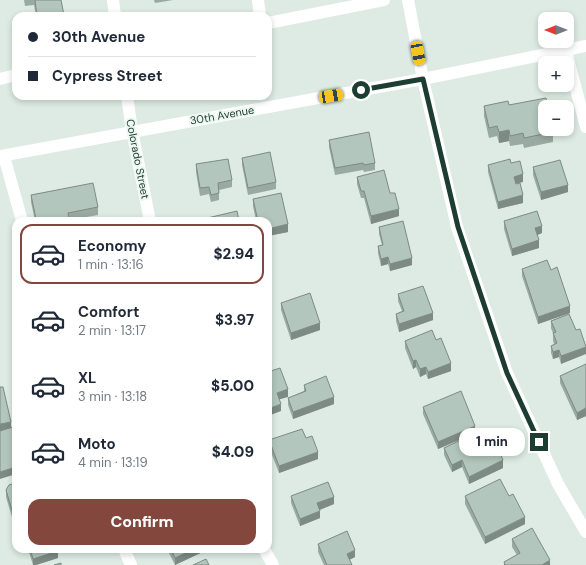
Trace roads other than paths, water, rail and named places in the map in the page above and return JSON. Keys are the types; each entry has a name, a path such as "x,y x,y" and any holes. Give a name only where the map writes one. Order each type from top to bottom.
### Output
{"street":[{"path":"113,0 114,12"},
{"path":"258,0 260,12"},
{"path":"272,22 384,0"},
{"path":"408,0 423,79 458,227 507,373 558,484 586,532"},
{"name":"30th Avenue","path":"2,156 132,131 423,79 586,46"},
{"path":"566,51 586,127"},
{"path":"0,79 12,76"},
{"name":"Colorado Street","path":"128,100 132,131 149,217"},
{"path":"2,156 21,217"},
{"path":"126,553 130,565"},
{"path":"266,553 273,565"}]}
